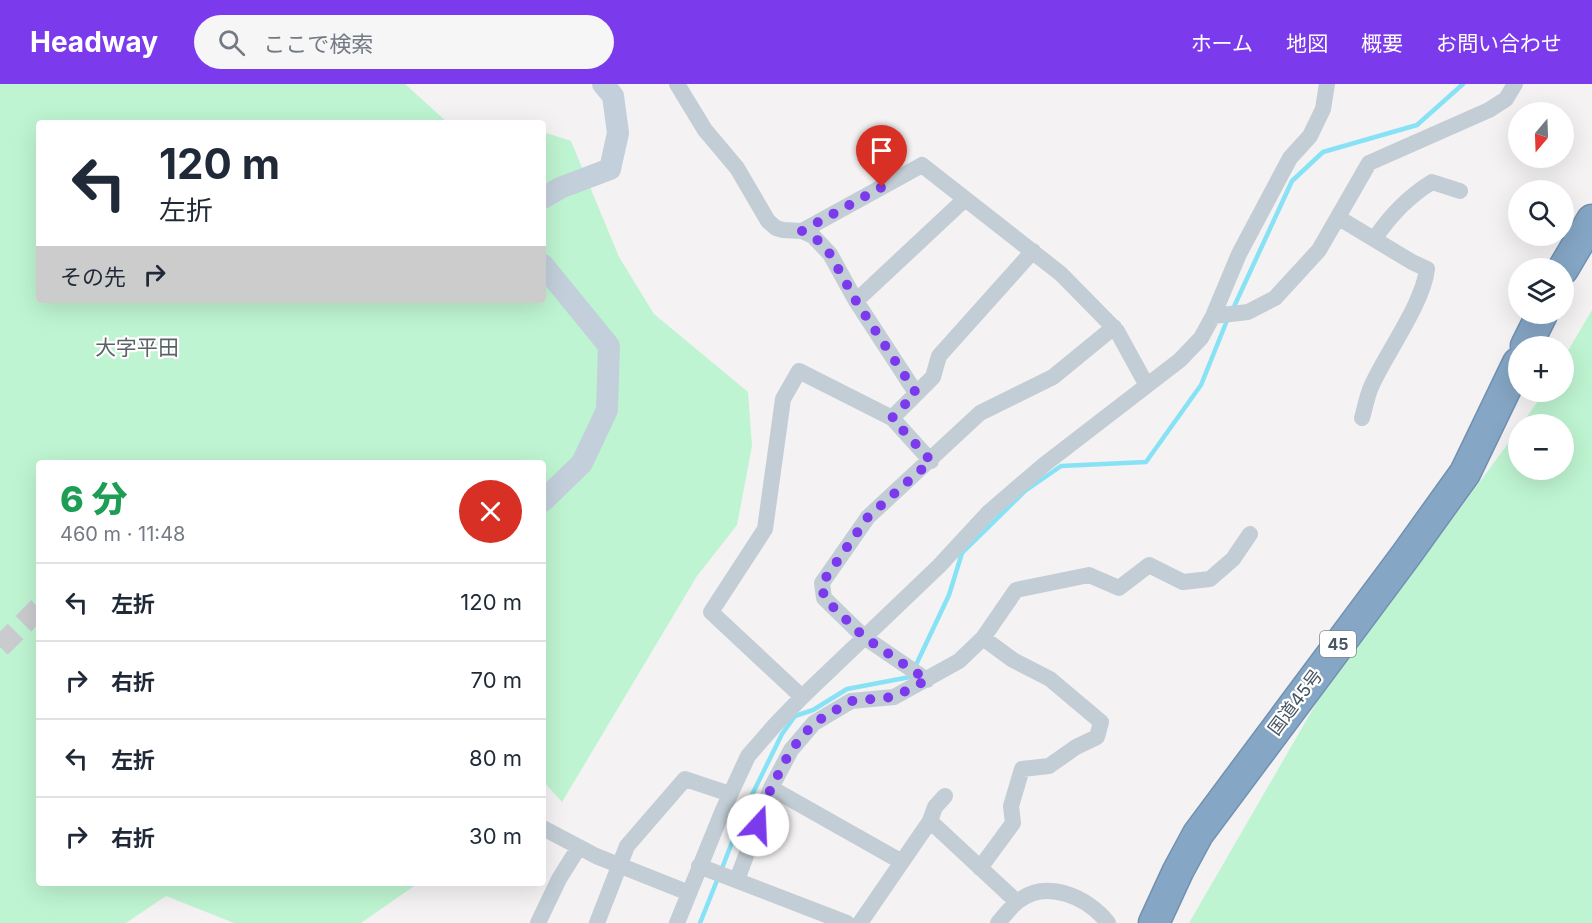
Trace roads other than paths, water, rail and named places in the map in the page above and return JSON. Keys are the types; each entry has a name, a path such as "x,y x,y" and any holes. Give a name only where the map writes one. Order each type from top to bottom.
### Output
{"highway":[{"path":"1570,258 1592,220"},
{"name":"国道45号","path":"1154,923 1198,834 1272,732 1407,555 1465,473 1508,384"}],"street":[{"path":"546,196 560,188 610,169 618,133 614,96 603,84"},
{"path":"677,84 705,130 737,168 768,221 776,228 783,231 802,231 922,165 1061,274 1114,327 1146,384"},
{"path":"719,873 730,794 748,756 802,697 939,566 989,512 1202,338 1217,316 1239,254 1285,167 1310,136 1323,109 1327,84"},
{"path":"1217,316 1248,312 1275,298 1319,250 1369,163 1489,110 1506,99 1515,84"},
{"path":"1375,238 1390,216 1432,182 1460,191"},
{"path":"856,301 965,199"},
{"path":"1339,218 1426,269 1425,280 1414,304 1370,389 1362,418"},
{"path":"802,231 819,241 830,254 856,301 916,393"},
{"path":"892,418 933,377 939,356 1033,251"},
{"path":"546,269 609,346 607,410 582,463 546,498"},
{"path":"918,674 864,637 824,598 822,583 868,517 931,461 980,413 1053,377 1114,327"},
{"path":"802,697 711,612 765,529 783,399 799,371 892,418 931,461"},
{"path":"677,923 689,893 719,873 771,788 791,750 814,723 851,701 894,697 918,674 959,661 983,638 1016,590 1089,575 1119,588 1149,565 1183,582 1210,579 1233,559 1250,534"},
{"path":"980,868 1013,823 1011,806 1022,769 1049,766 1076,747 1097,737 1101,722 1050,679 1013,660 983,638"},
{"path":"597,923 627,846 685,778 730,794"},
{"path":"771,788 902,862"},
{"path":"860,923 930,822 935,807 945,796"},
{"path":"930,822 1017,902"},
{"path":"546,830 619,866 689,893"},
{"path":"538,923 579,847"},
{"path":"719,873 847,923"},
{"path":"998,923 1017,902 1032,893 1045,891 1066,893 1085,901 1108,923"}],"waterway":[{"path":"1232,311 1292,181 1323,152 1417,125 1463,84"},
{"path":"915,667 949,595 962,553 1025,491 1061,466 1146,462 1201,385 1228,318"},
{"path":"721,871 744,811 782,734 795,716 813,710 847,689 911,675"},
{"path":"700,923 718,878"}],"tunnel":[{"path":"0,647 36,611"}],"district":[{"name":"大字平田","path":"137,347"}]}
